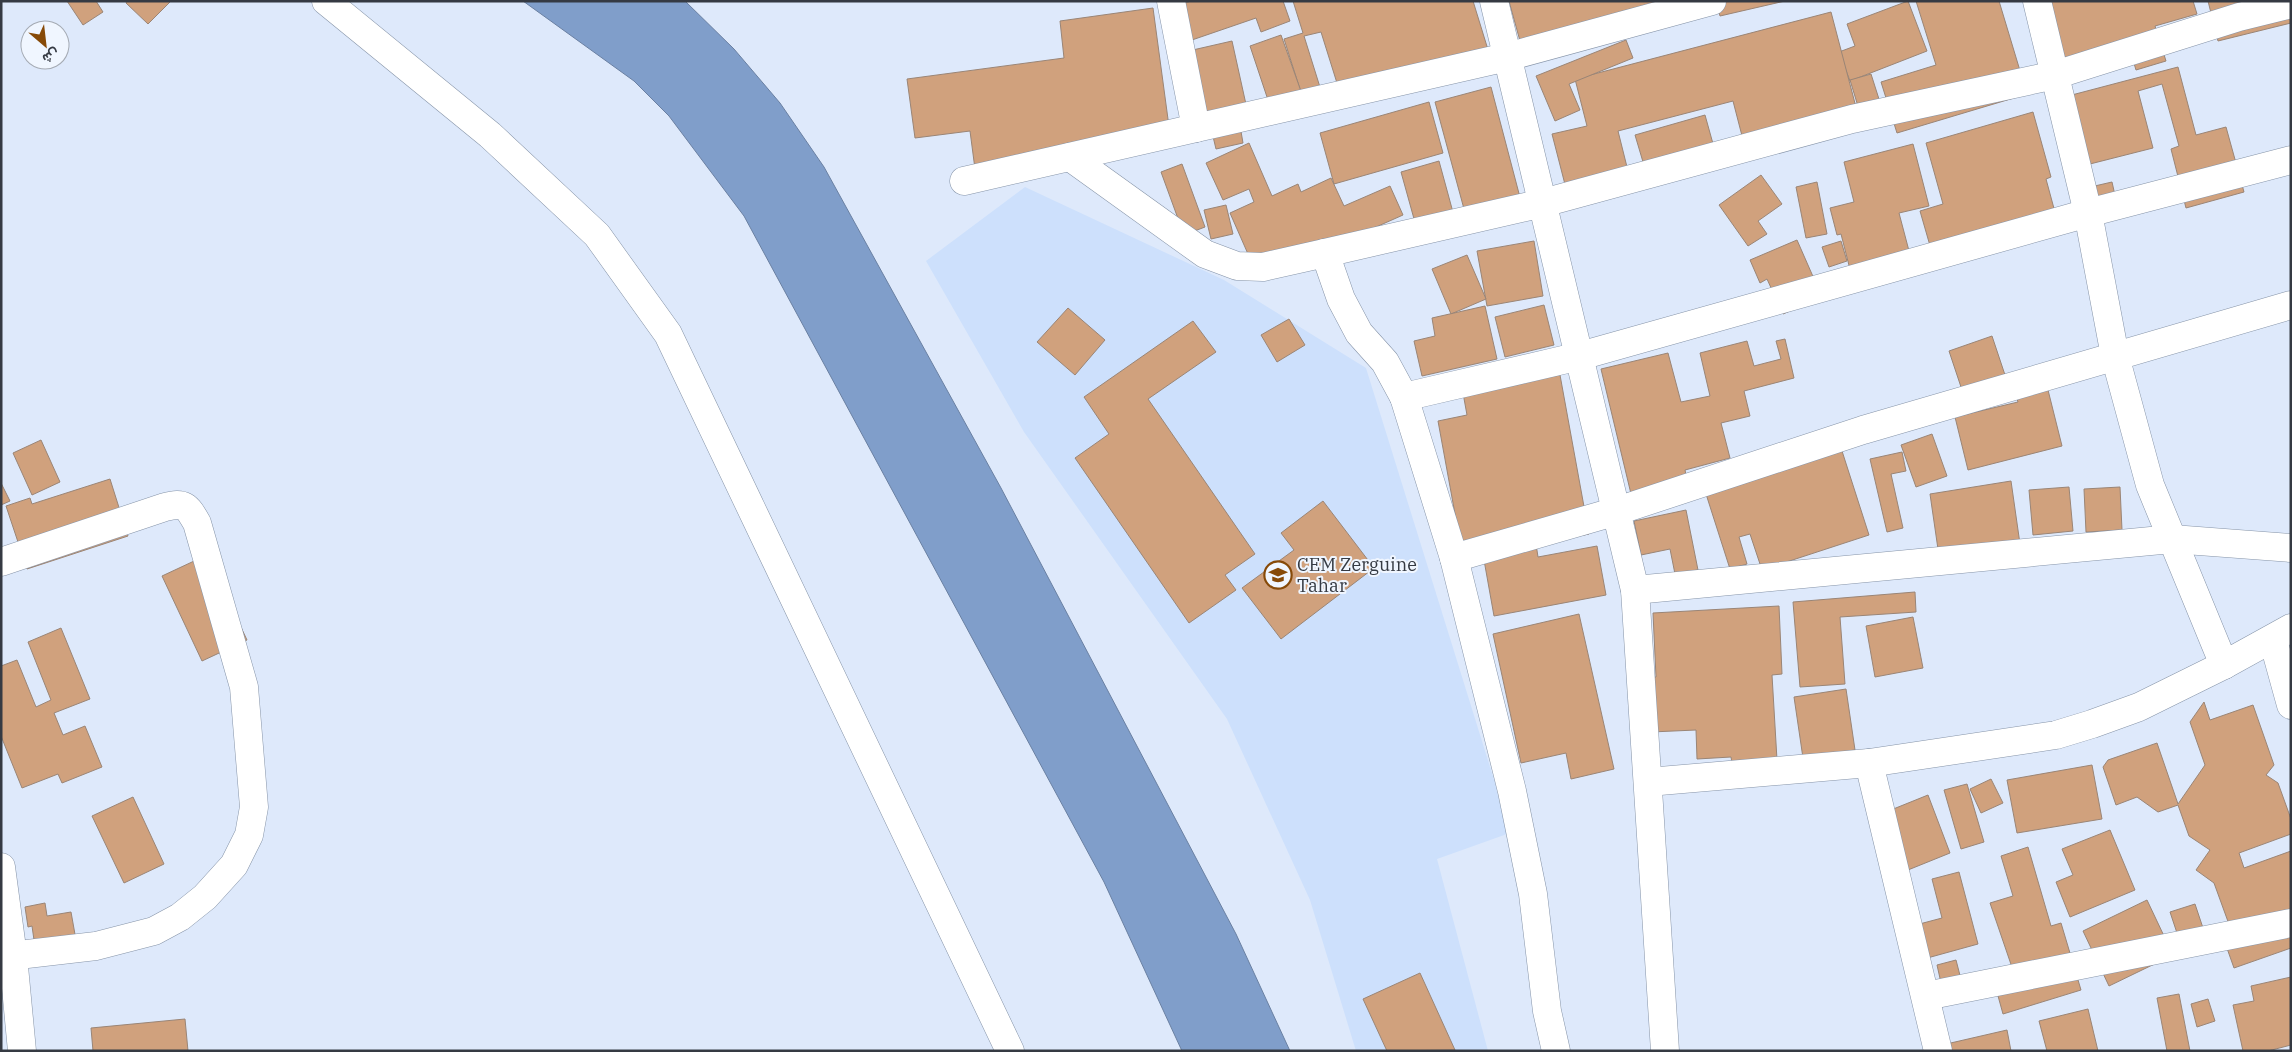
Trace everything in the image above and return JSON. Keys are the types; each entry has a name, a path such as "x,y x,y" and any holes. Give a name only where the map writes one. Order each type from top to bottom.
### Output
{"street":[{"path":"326,1 490,135 598,235 668,334 1010,1051"},
{"path":"1171,1 1196,128"},
{"path":"1494,1 1635,590 1665,1051"},
{"path":"964,181 1507,57 1712,1"},
{"path":"2037,1 2088,212 2115,356 2150,485 2224,665"},
{"path":"1070,157 1205,254 1237,266 1263,267 1543,203 1852,119 2055,75 2291,4"},
{"path":"1404,397 1580,356 2088,212 2291,160"},
{"path":"1325,252 1341,299 1359,334 1385,362 1404,397 1454,558 1512,791 1533,894 1546,1010 1556,1051"},
{"path":"1454,558 1617,511 1863,430 2291,305"},
{"path":"1,562 165,507 178,504 188,508 197,523 244,686 254,807 249,835 234,865 205,897 180,917 154,931 96,946 7,956"},
{"path":"1635,590 2172,539 2291,548"},
{"path":"1648,782 1869,763 2056,735 2139,707 2282,634 2291,705"},
{"path":"1869,763 1938,1051"},
{"path":"1,867 7,956 22,1051"},
{"path":"1926,996 2291,923"}],"shaded area":[{"path":"523,1 685,1 734,49 780,103 824,167 1001,488 1236,934 1290,1051 1182,1051 1104,882 744,216 669,116 634,81"},
{"name":"CEM Zerguine Tahar","path":"1025,187 1224,280 1366,368 1495,783 1507,834 1437,859 1488,1051 1356,1051 1310,900 1227,719 1024,432 926,261"}],"building":[{"path":"67,1 96,1 103,12 83,25"},
{"path":"127,1 171,1 148,24 126,3"},
{"path":"1191,1 1283,1 1290,21 1261,32 1256,18 1189,41 1177,6"},
{"path":"1293,1 1473,1 1493,66 1342,99 1321,32 1304,36 1324,100 1305,105 1284,39 1303,33"},
{"path":"1509,1 1696,1 1525,59"},
{"path":"1716,1 1785,1 1720,16"},
{"path":"1908,1 1927,51 1850,81 1839,52 1855,46 1847,24"},
{"path":"1916,1 1999,1 2027,94 1897,133 1881,82 1936,65"},
{"path":"2032,1 2193,1 2197,14 2155,26 2166,61 2136,70 2133,60 2057,83"},
{"path":"2208,1 2291,1 2291,23 2218,41"},
{"path":"1153,8 1170,134 975,169 970,131 915,138 907,79 1064,58 1060,21"},
{"path":"1831,12 1862,130 1748,159 1733,101 1618,131 1631,183 1569,200 1552,134 1587,126 1575,79"},
{"path":"1281,35 1302,94 1270,106 1250,46"},
{"path":"1626,40 1633,58 1569,84 1580,110 1555,121 1536,76"},
{"path":"1232,41 1249,118 1239,120 1243,143 1216,149 1211,128 1184,52"},
{"path":"2178,67 2196,135 2226,127 2244,192 2186,208 2171,149 2179,146 2162,84 2138,91 2153,148 2086,165 2068,96"},
{"path":"1871,74 1885,118 1864,126 1850,80"},
{"path":"1491,87 1522,205 1467,220 1435,102"},
{"path":"1429,102 1443,153 1334,184 1320,133"},
{"path":"2033,112 2051,177 2046,179 2059,227 1935,263 1920,211 1943,204 1926,143"},
{"path":"1705,115 1715,151 1646,172 1635,135"},
{"path":"1249,143 1272,196 1298,184 1301,192 1331,178 1344,206 1390,186 1403,215 1259,279 1230,213 1254,202 1249,189 1223,200 1206,163"},
{"path":"1913,144 1929,206 1899,213 1913,266 1853,281 1841,234 1837,235 1830,208 1854,202 1844,162"},
{"path":"1439,161 1454,216 1416,226 1401,172"},
{"path":"1182,164 1205,227 1184,235 1161,172"},
{"path":"1761,175 1782,204 1758,221 1767,234 1748,246 1719,205"},
{"path":"1817,182 1827,234 1806,238 1796,187"},
{"path":"2112,182 2119,213 2086,188"},
{"path":"1226,205 1233,234 1211,239 1204,210"},
{"path":"1797,240 1822,297 1783,314 1767,279 1760,283 1750,260"},
{"path":"1534,241 1543,296 1487,306 1477,251"},
{"path":"1841,241 1847,261 1829,267 1822,247"},
{"path":"1467,255 1486,299 1451,314 1432,269"},
{"path":"1544,305 1554,345 1505,357 1495,317"},
{"path":"1485,306 1497,359 1422,376 1414,341 1435,336 1432,318"},
{"path":"1068,308 1105,340 1075,375 1037,342"},
{"path":"1289,319 1305,345 1277,362 1261,335"},
{"path":"1193,321 1216,352 1148,399 1255,554 1225,575 1236,590 1189,623 1075,458 1109,434 1084,397"},
{"path":"1992,336 2005,375 1962,390 1949,351"},
{"path":"1785,339 1794,378 1744,391 1750,416 1721,423 1730,458 1685,470 1688,484 1632,498 1601,369 1668,353 1681,402 1710,396 1700,353 1747,341 1754,366 1781,359 1776,341"},
{"path":"1560,375 1589,534 1536,544 1538,557 1597,546 1606,595 1494,616 1484,560 1464,563 1438,421 1467,415 1463,393"},
{"path":"2048,390 2062,446 1968,470 1955,417 2018,402 2017,399"},
{"path":"1932,434 1947,476 1916,487 1901,445"},
{"path":"41,440 60,482 32,495 13,453"},
{"path":"1842,451 1869,535 1762,570 1750,534 1739,537 1747,564 1730,569 1706,494"},
{"path":"1902,452 1906,471 1891,474 1903,528 1887,532 1870,459"},
{"path":"110,479 128,536 27,569 6,506 30,498 32,504"},
{"path":"2011,481 2020,544 1939,556 1930,494"},
{"path":"1,483 10,501 1,505"},
{"path":"2069,487 2073,531 2033,535 2029,490"},
{"path":"2120,487 2122,530 2086,532 2084,489"},
{"path":"1323,501 1374,568 1281,639 1242,588 1294,550 1281,533"},
{"path":"1686,510 1698,570 1675,574 1670,549 1641,555 1634,521"},
{"path":"207,555 247,640 202,661 162,576"},
{"path":"1915,592 1916,612 1840,617 1845,684 1800,687 1793,602"},
{"path":"1779,606 1782,674 1772,675 1777,760 1732,763 1731,757 1697,759 1696,730 1651,732 1647,677 1656,677 1653,613"},
{"path":"1579,614 1614,769 1571,779 1566,753 1521,763 1493,634"},
{"path":"1913,617 1923,668 1875,677 1866,626"},
{"path":"61,628 90,699 54,713 63,735 85,726 102,767 62,783 58,774 22,788 1,736 1,666 17,660 36,707 51,700 28,642"},
{"path":"1846,689 1855,750 1803,758 1794,697"},
{"path":"2204,702 2210,720 2253,705 2274,765 2266,775 2278,783 2291,819 2291,834 2239,853 2244,868 2291,851 2291,948 2234,968 2223,937 2230,927 2214,883 2196,870 2210,850 2189,836 2178,805 2158,812 2137,797 2116,805 2103,767 2108,760 2157,743 2178,804 2205,765 2190,722"},
{"path":"2092,765 2102,819 2017,833 2007,780"},
{"path":"1991,779 2003,803 1981,813 1970,789"},
{"path":"1967,784 1984,842 1961,849 1944,790"},
{"path":"1928,795 1950,853 1903,872 1881,814"},
{"path":"133,797 164,864 124,883 92,816"},
{"path":"2110,830 2135,890 2070,917 2056,882 2073,875 2062,849"},
{"path":"2028,847 2051,926 2061,923 2081,990 2003,1014 1995,985 2016,979 1990,903 2013,896 2001,856"},
{"path":"1959,872 1978,944 1920,960 1912,926 1942,918 1932,879"},
{"path":"2147,900 2173,955 2109,986 2083,931"},
{"path":"45,903 47,916 71,912 76,940 35,947 32,926 28,927 25,907"},
{"path":"2195,904 2210,949 2185,957 2170,912"},
{"path":"1956,960 1964,991 1944,996 1937,965"},
{"path":"1420,973 1455,1050 1387,1051 1363,999"},
{"path":"2291,977 2291,1045 2268,1051 2243,1051 2233,1005 2254,1001 2251,986"},
{"path":"2179,994 2190,1051 2167,1051 2157,998"},
{"path":"2208,999 2215,1021 2197,1027 2191,1004"},
{"path":"2088,1009 2098,1051 2047,1051 2039,1021"},
{"path":"185,1019 188,1051 93,1051 91,1028"},
{"path":"2007,1030 2011,1051 1930,1051 1929,1048"}],"place":[{"name":"CEM Zerguine Tahar","path":"1278,575"}]}
